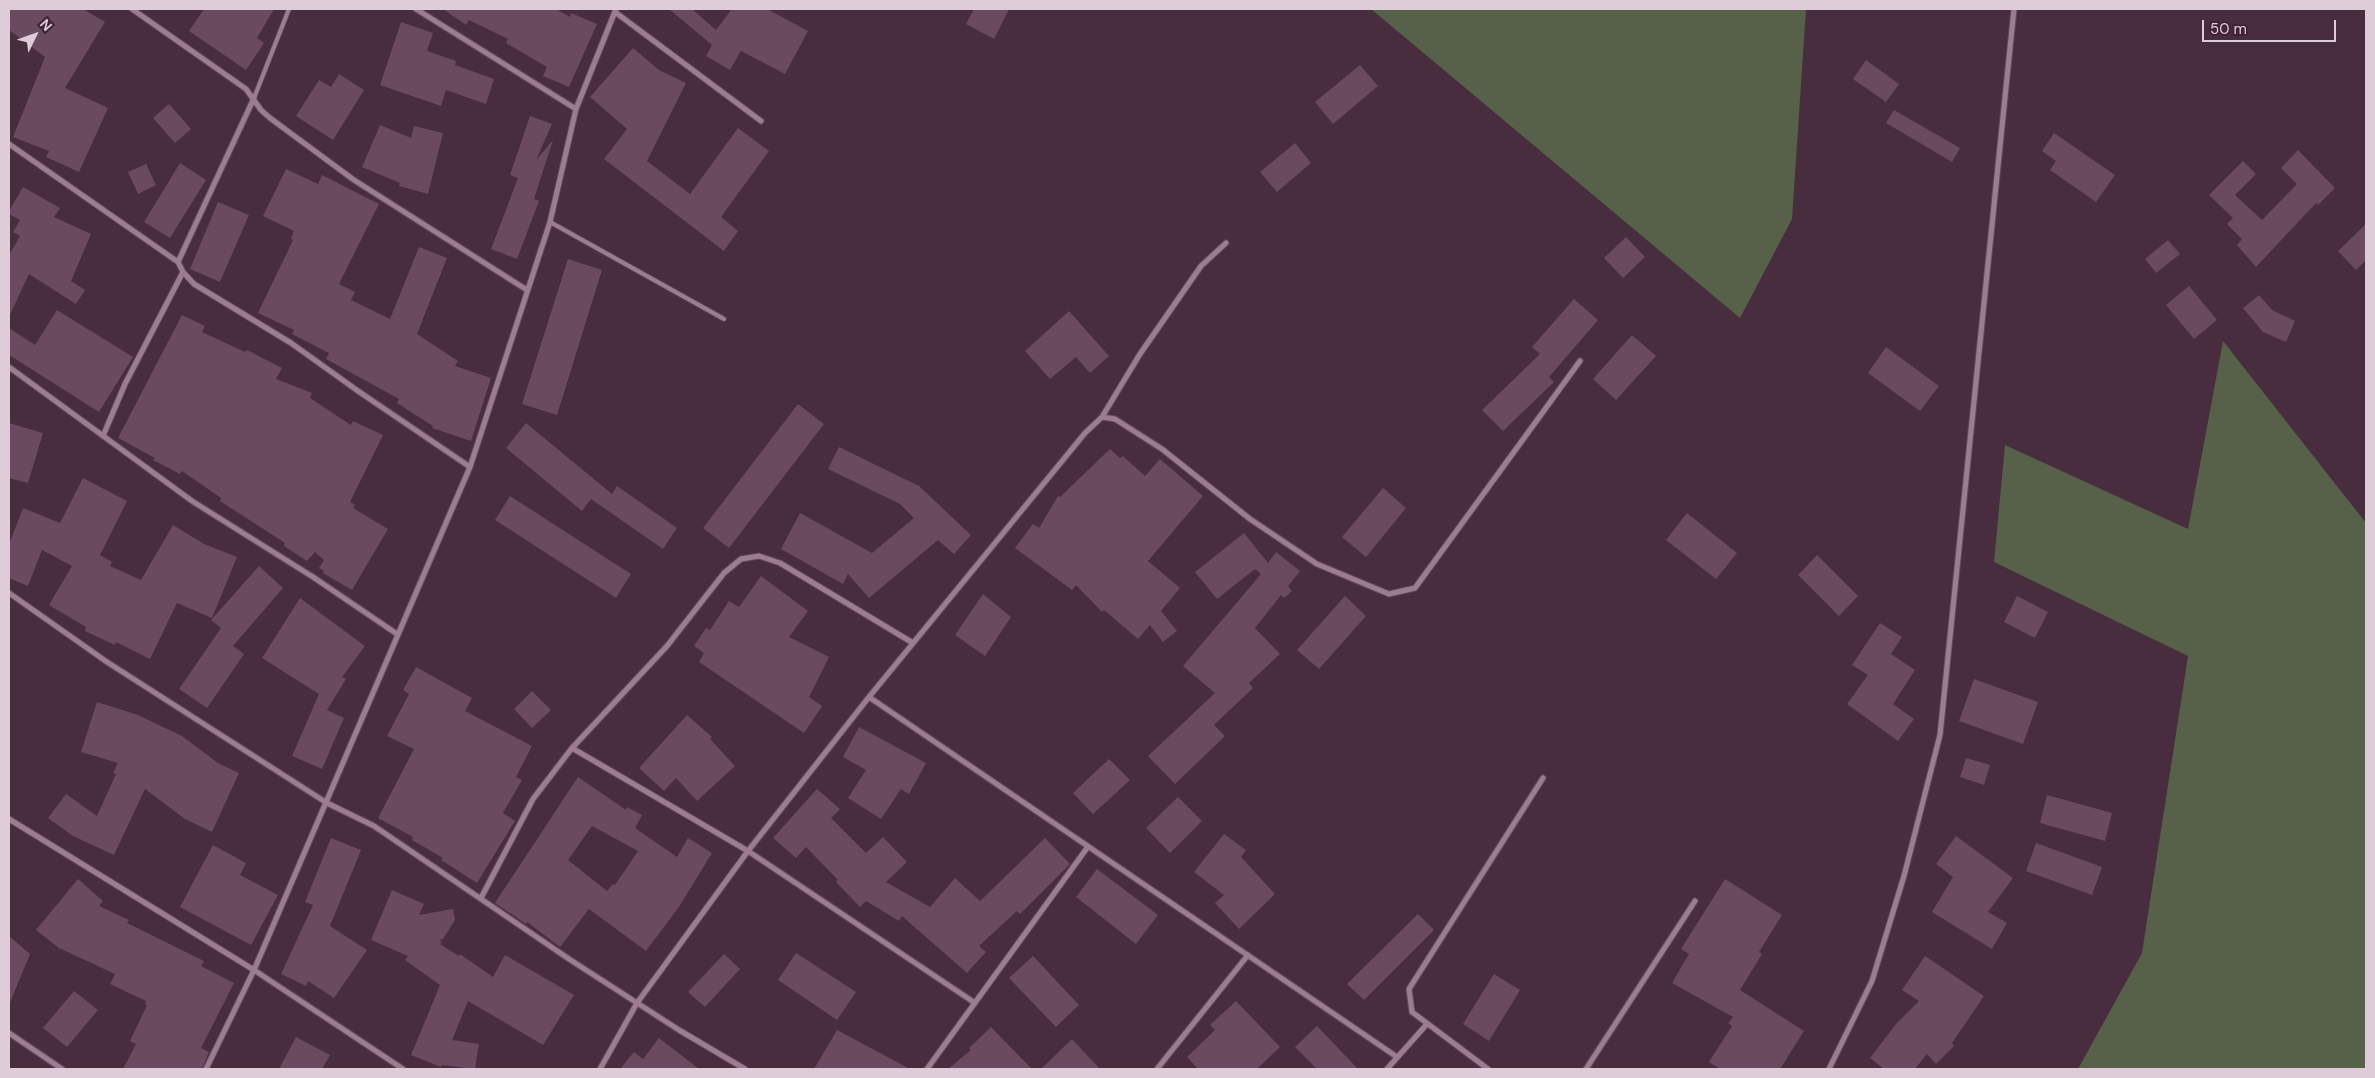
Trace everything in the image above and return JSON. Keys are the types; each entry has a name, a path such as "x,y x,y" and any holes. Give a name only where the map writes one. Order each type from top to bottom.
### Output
{"street":[{"path":"132,9 246,89 261,110 270,118 354,180 527,290"},
{"path":"416,9 576,109"},
{"path":"1829,1069 1872,981 1904,876 1940,735 2014,9"},
{"path":"206,1069 254,970 470,466 550,222 576,109 615,10 761,121"},
{"path":"178,262 254,98"},
{"path":"9,144 178,262 183,272 194,284 291,343 358,391 470,466"},
{"path":"600,1069 637,1003 748,851 869,697 1085,433 1102,416 1140,354 1201,266 1226,243"},
{"path":"103,436 125,384 183,272"},
{"path":"1102,416 1115,419 1162,449 1250,519 1317,564 1389,594 1415,588 1580,361"},
{"path":"9,367 192,501 397,634"},
{"path":"481,898 533,798 572,748 667,646 724,573 741,559 759,556 780,563 913,643"},
{"path":"9,593 107,662 327,803 374,826 637,1003 746,1069"},
{"path":"869,697 1087,848 1397,1057"},
{"path":"572,748 748,851 975,1003"},
{"path":"1488,1069 1412,1012 1408,989 1543,778"},
{"path":"9,819 254,970 402,1069"},
{"path":"927,1069 1087,848"},
{"path":"1586,1069 1695,901"},
{"path":"1157,1069 1248,956"},
{"path":"1387,1069 1427,1024"},
{"path":"9,1033 62,1069"}],"lane":[{"path":"254,98 289,9"},
{"path":"550,222 724,319"}],"green space":[{"path":"1371,9 1806,9 1792,219 1740,318"},
{"path":"2223,341 2366,523 2366,1069 2078,1069 2142,953 2188,656 1994,562 2005,445 2188,529"}],"building":[{"path":"9,9 83,9 105,22 65,88 108,108 79,172 46,157 49,151 13,137 45,57 9,30"},
{"path":"204,9 274,9 257,38 264,43 246,70 189,31"},
{"path":"443,9 556,9 570,17 571,13 597,24 569,87 543,76 547,67 506,43 508,39 469,20 466,25"},
{"path":"669,9 692,9 716,30 732,9 767,9 808,31 785,74 741,51 730,70 706,56 712,45"},
{"path":"974,9 1009,9 994,39 966,24"},
{"path":"401,22 433,33 427,51 456,61 455,65 494,79 486,104 446,90 441,106 380,85"},
{"path":"633,48 659,70 686,83 647,161 690,194 738,128 769,151 721,217 738,231 724,251 604,159 627,129 590,97"},
{"path":"1866,60 1899,84 1886,102 1853,79"},
{"path":"1360,65 1378,86 1333,124 1315,102"},
{"path":"339,74 364,90 333,140 296,116 319,80 331,87"},
{"path":"169,104 191,129 175,143 153,118"},
{"path":"1894,110 1960,148 1952,162 1886,123"},
{"path":"530,116 552,124 536,160 553,140 534,199 539,201 517,259 491,249 518,178 510,175"},
{"path":"380,125 411,138 414,126 443,133 428,194 399,186 400,183 362,167"},
{"path":"2054,133 2115,175 2096,202 2050,170 2056,161 2042,151"},
{"path":"1295,143 1311,163 1277,192 1260,172"},
{"path":"2298,150 2335,188 2318,205 2316,203 2256,267 2237,245 2242,239 2227,224 2233,218 2209,195 2243,161 2256,174 2235,195 2262,220 2297,184 2281,168"},
{"path":"180,163 206,180 170,238 144,222"},
{"path":"146,164 156,185 138,194 128,172"},
{"path":"286,169 318,184 322,175 379,204 339,284 355,292 351,300 390,319 419,247 447,258 417,334 458,361 455,366 491,378 471,441 432,428 433,426 397,403 399,399 326,359 329,353 292,334 294,330 258,313 293,240 291,238 294,231 263,216"},
{"path":"23,187 60,208 54,217 91,234 71,281 85,290 76,304 29,274 9,317 9,255 20,236 13,232 20,220 9,214 9,211"},
{"path":"218,202 249,215 220,282 190,269"},
{"path":"2366,224 2366,260 2356,270 2338,251"},
{"path":"1626,237 1645,257 1623,278 1604,258"},
{"path":"2168,240 2180,254 2156,273 2145,259"},
{"path":"568,259 602,270 557,415 522,404"},
{"path":"2189,286 2217,320 2194,339 2166,305"},
{"path":"2259,295 2272,310 2295,321 2286,342 2263,332 2243,308"},
{"path":"1574,299 1598,320 1549,377 1554,382 1503,431 1482,410 1540,354 1532,347"},
{"path":"57,310 133,357 99,412 9,355 9,328 35,345"},
{"path":"1069,311 1109,356 1090,373 1076,357 1050,379 1025,351"},
{"path":"182,315 205,326 202,332 245,352 247,350 282,368 276,379 312,393 310,398 351,425 353,421 383,435 350,502 355,505 353,508 388,529 352,590 323,573 324,571 319,568 324,560 315,552 307,561 284,546 285,543 220,501 221,498 182,471 180,474 118,438"},
{"path":"1632,335 1656,356 1616,400 1593,379"},
{"path":"1886,347 1939,386 1920,411 1868,373"},
{"path":"798,404 824,424 729,548 703,528"},
{"path":"9,423 43,433 28,483 9,478"},
{"path":"526,423 612,494 617,486 677,528 663,549 591,499 582,511 506,448"},
{"path":"839,447 919,486 971,535 954,554 938,540 869,598 848,574 843,584 781,549 800,513 872,553 914,518 900,504 828,469"},
{"path":"1110,449 1120,458 1123,456 1145,476 1160,459 1203,496 1148,561 1180,588 1161,611 1177,631 1163,642 1150,625 1138,639 1104,610 1102,612 1076,585 1072,590 1015,548 1033,524 1039,528 1058,496 1060,497"},
{"path":"83,478 127,501 100,555 112,562 110,566 141,580 173,525 204,544 237,557 212,618 177,603 150,659 116,642 115,645 85,631 86,627 49,605 72,566 42,550 28,586 9,578 9,544 23,508 60,523"},
{"path":"1383,488 1406,508 1366,557 1342,537"},
{"path":"510,496 631,574 616,598 495,520"},
{"path":"1687,513 1737,553 1716,579 1666,540"},
{"path":"1244,533 1268,563 1276,552 1300,571 1288,586 1292,591 1284,598 1281,595 1255,628 1280,654 1249,683 1253,688 1214,725 1225,736 1175,784 1148,756 1215,693 1183,666 1261,574 1255,569 1217,599 1195,572"},
{"path":"1817,555 1858,596 1839,616 1798,575"},
{"path":"259,566 283,588 233,646 244,654 207,708 179,689 221,628 211,620"},
{"path":"761,576 808,611 789,637 829,657 809,697 822,706 804,733 699,662 704,653 694,646 706,628 710,630 729,601 739,607"},
{"path":"983,594 1011,617 985,656 955,635"},
{"path":"1345,596 1366,616 1319,669 1297,650"},
{"path":"2017,596 2048,612 2035,638 2004,622"},
{"path":"300,598 365,646 342,677 346,679 327,710 344,718 322,769 292,756 319,694 262,658"},
{"path":"1880,623 1902,637 1891,654 1915,670 1893,704 1914,719 1898,741 1847,704 1868,675 1852,665"},
{"path":"416,667 472,698 465,711 532,746 516,777 522,780 503,813 515,821 477,883 441,860 443,858 412,840 413,837 378,818 414,749 387,736 409,694 403,690"},
{"path":"1974,679 2038,702 2023,744 1959,721"},
{"path":"532,691 551,710 532,728 514,709"},
{"path":"97,702 138,715 182,736 218,763 239,773 212,832 185,819 145,789 114,855 73,836 48,818 66,794 97,816 116,774 113,773 118,763 81,752"},
{"path":"687,715 712,737 710,739 735,766 697,801 676,778 664,791 639,768"},
{"path":"859,727 926,763 909,794 901,789 881,819 848,798 866,770 843,757"},
{"path":"1966,758 1990,765 1984,785 1960,777"},
{"path":"1109,759 1130,780 1093,814 1073,793"},
{"path":"578,777 626,810 627,807 642,815 635,828 677,857 688,838 712,853 679,907 646,951 589,909 560,947 527,922 526,924 495,903","holes":["592,826 638,851 615,885 613,884 607,891 568,860"]},
{"path":"817,789 840,809 831,818 866,853 883,837 907,862 886,882 930,907 955,878 980,901 1045,838 1070,864 1020,914 1017,911 979,946 986,952 967,973 902,916 899,921 866,901 860,907 836,882 838,880 806,847 796,858 773,838"},
{"path":"2047,795 2112,813 2105,841 2040,823"},
{"path":"1178,797 1202,821 1170,853 1146,828"},
{"path":"1224,834 1246,850 1241,857 1275,894 1239,929 1215,903 1224,895 1194,872"},
{"path":"1956,836 2013,878 1988,912 2007,923 1992,949 1932,912 1953,877 1936,864"},
{"path":"331,838 361,850 330,926 367,950 334,998 308,981 306,986 281,974 313,905 305,902"},
{"path":"2036,843 2102,867 2092,895 2026,871"},
{"path":"213,845 246,863 240,875 278,895 251,945 180,907"},
{"path":"1097,869 1158,915 1136,944 1076,897"},
{"path":"78,879 103,901 99,906 129,920 127,923 204,961 201,966 234,983 201,1048 209,1052 202,1069 123,1069 136,1044 130,1041 147,1005 145,1004 146,1001 110,984 115,974 59,948 36,930"},
{"path":"1725,879 1782,915 1759,952 1762,954 1740,990 1804,1031 1780,1069 1720,1069 1709,1062 1732,1026 1728,1023 1733,1017 1672,983 1689,954 1681,949"},
{"path":"392,890 424,904 419,915 453,909 455,920 443,939 439,940 442,942 440,944 459,956 460,954 493,977 505,955 574,995 543,1045 468,1001 452,1040 479,1044 475,1069 442,1065 441,1067 411,1055 440,985 405,960 408,956 371,940"},
{"path":"1418,914 1434,930 1364,1000 1347,984"},
{"path":"9,936 30,954 9,1005"},
{"path":"796,953 856,992 837,1020 778,980"},
{"path":"724,954 740,969 705,1007 688,992"},
{"path":"1033,956 1079,1005 1056,1027 1009,978"},
{"path":"1925,956 1984,996 1952,1043 1954,1046 1936,1064 1927,1054 1915,1069 1884,1069 1870,1058 1896,1024 1919,1001 1902,990"},
{"path":"1494,974 1520,990 1489,1041 1463,1024"},
{"path":"74,991 98,1010 67,1047 43,1028"},
{"path":"1236,1001 1280,1047 1257,1069 1198,1069 1187,1057 1215,1030 1210,1025"},
{"path":"1317,1026 1358,1069 1317,1069 1295,1047"},
{"path":"991,1027 1032,1069 948,1069 971,1050 969,1048"},
{"path":"837,1030 910,1069 814,1069"},
{"path":"296,1037 330,1055 322,1069 279,1069"},
{"path":"659,1038 699,1069 620,1069 634,1052 643,1059"},
{"path":"1072,1039 1100,1069 1041,1069"}]}
